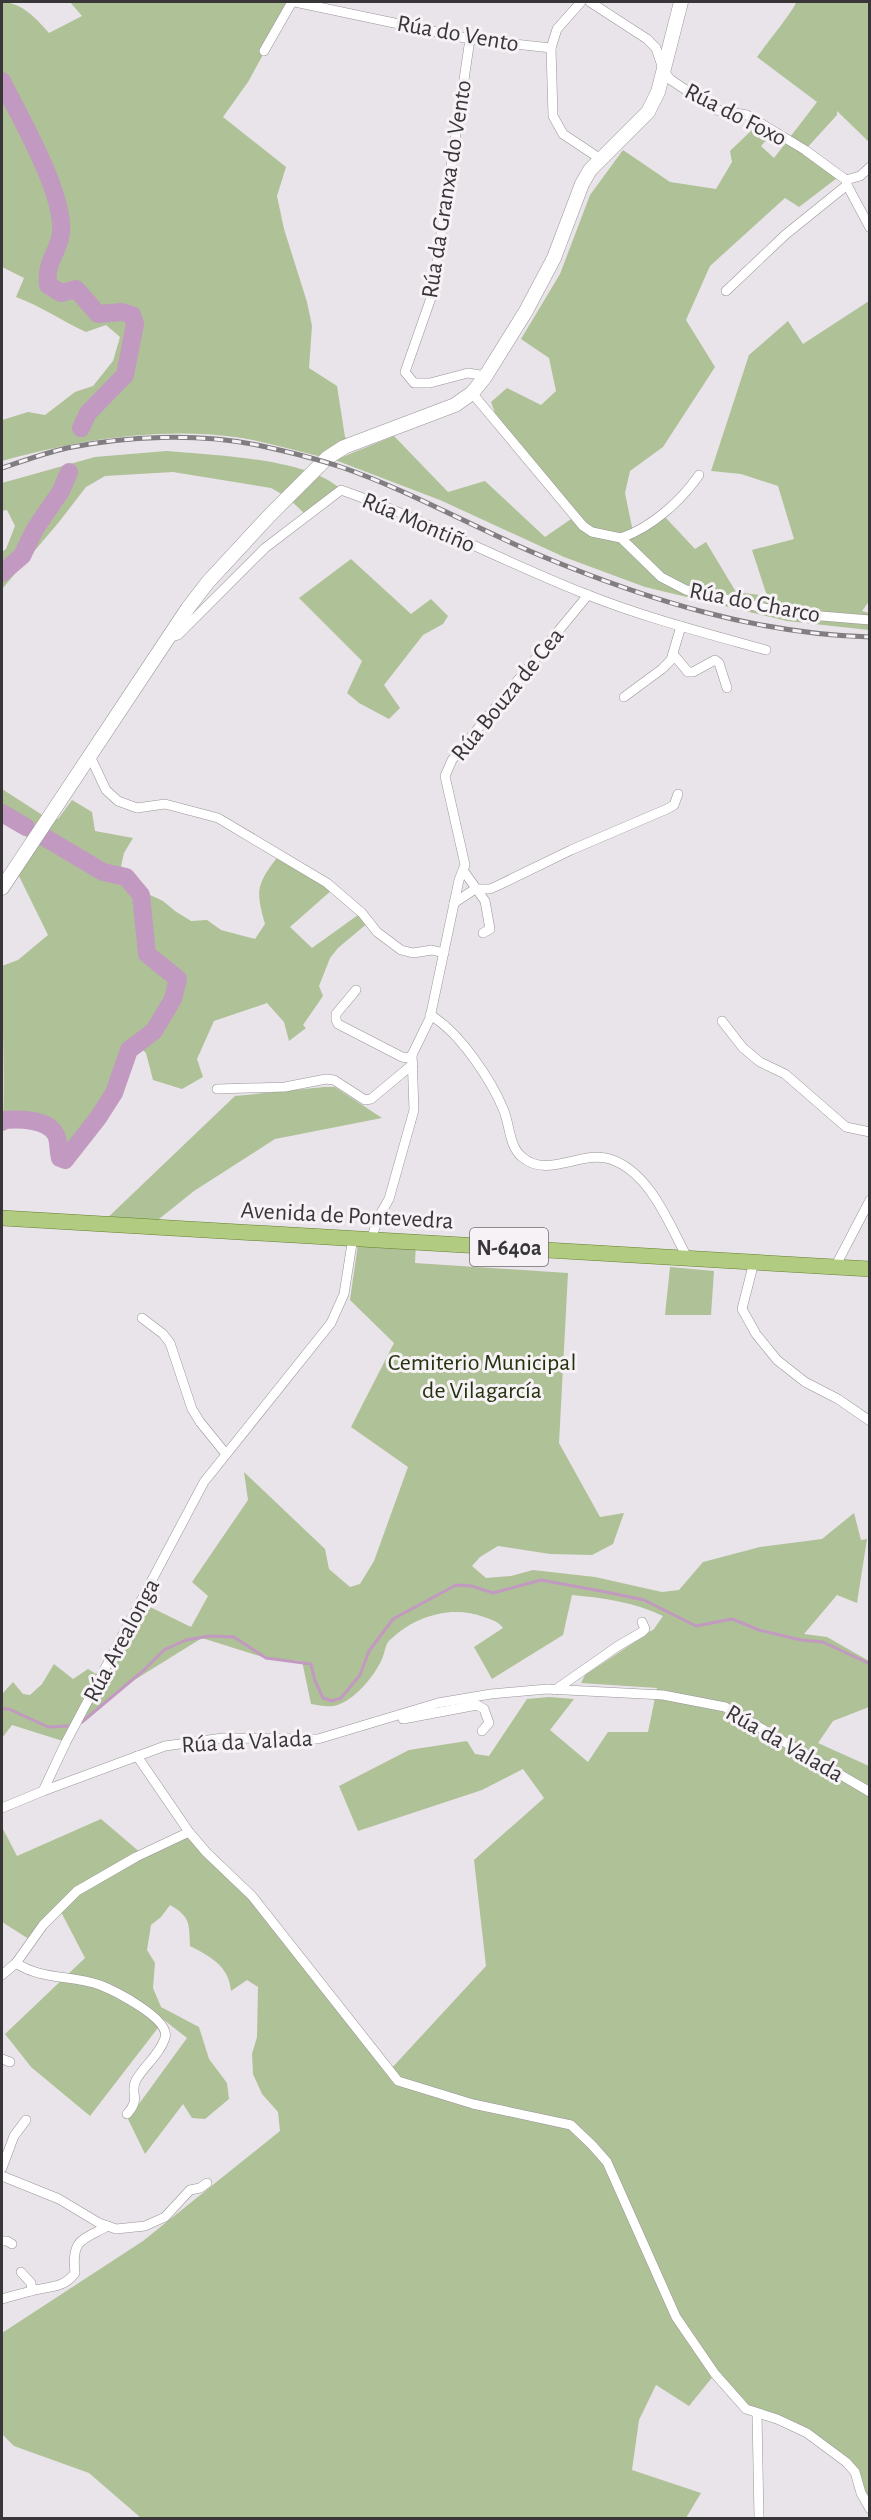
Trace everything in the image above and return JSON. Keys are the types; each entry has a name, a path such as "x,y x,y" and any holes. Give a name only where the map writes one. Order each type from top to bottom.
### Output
{"main road":[{"path":"2,888 165,639 208,582 287,497 327,458 344,447 455,405 472,393 486,376 554,258 582,184 599,158 648,112 658,92 664,72 681,2"},
{"name":"Avenida de Pontevedra","path":"2,1218 870,1269"}],"street":[{"name":"Rúa do Vento","path":"293,2 470,39 551,48"},
{"path":"264,51 293,2"},
{"path":"581,2 557,29 551,48 553,116 563,134 599,158"},
{"path":"590,2 647,39 656,48 664,72"},
{"name":"Rúa da Granxa do Vento","path":"470,39 432,295 405,372 414,383 430,383 468,373 486,376"},
{"name":"Rúa do Foxo","path":"664,72 716,110 747,115 805,150 846,182"},
{"path":"726,291 784,235 846,182 860,176 870,167"},
{"path":"846,182 870,228"},
{"path":"472,393 583,526 592,532 621,538 655,520 690,489 699,475"},
{"name":"Rúa Montiño","path":"165,639 178,635 265,548 341,490 380,503 588,595 681,626 766,650"},
{"name":"Rúa do Charco","path":"621,538 661,577 686,590 785,613 870,620"},
{"name":"Rúa Bouza de Cea","path":"372,1238 377,1220 389,1199 414,1110 412,1060 430,1015 454,903 465,865 446,776 452,760 588,595"},
{"path":"624,697 662,669 673,654 681,626"},
{"path":"673,654 688,672 693,672 715,660 719,663 727,688"},
{"path":"89,754 106,790 118,801 137,808 165,804 218,818 327,883 362,913 377,932 401,950 413,953 432,950 444,953"},
{"path":"454,903 475,889 490,889 572,850 674,806 678,794"},
{"name":"Rúa Bouza de Cea","path":"463,870 485,902 490,929 483,933"},
{"path":"217,1089 285,1087 326,1079 334,1080 365,1100 371,1099 412,1060 338,1024 336,1014 357,990"},
{"path":"430,1015 440,1020 483,1073 505,1113 516,1152 537,1165 596,1158 610,1159 622,1166 655,1196 687,1257"},
{"path":"722,1021 743,1048 760,1062 785,1074 846,1127 870,1132"},
{"path":"835,1267 870,1200"},
{"name":"Rúa Arealonga","path":"43,1791 66,1742 142,1603 204,1482 330,1323 344,1294 353,1237"},
{"path":"754,1262 742,1309 756,1334 777,1360 805,1382 837,1399 870,1421"},
{"path":"142,1318 170,1342 192,1409 226,1454"},
{"path":"555,1690 642,1632 645,1629 642,1622"},
{"name":"Rúa da Valada","path":"43,1791 165,1746 223,1738 318,1738 438,1703 470,1697 555,1690 663,1695 726,1707 870,1792"},
{"name":"Rúa da Valada","path":"385,1719 402,1719 477,1705 484,1709 489,1723 482,1731"},
{"path":"137,1756 189,1832 206,1852 252,1896 398,2081 473,2104 571,2125 592,2145 607,2162 676,2317 735,2399 746,2409 777,2419 807,2433 846,2462 855,2472 861,2493 870,2509"},
{"path":"2,1808 43,1791"},
{"path":"2,1975 16,1963 43,1925 77,1891 136,1857 189,1832"},
{"path":"16,1963 27,1971 99,1985 120,1994 157,2018 164,2028 165,2037 136,2081 136,2101 127,2114"},
{"path":"2,2168 14,2136 26,2120"},
{"path":"2,2176 59,2199 116,2229 145,2226 165,2217 190,2190 207,2183"},
{"path":"2,2299 32,2290 50,2289 68,2282 75,2273 74,2259 77,2248 89,2234 108,2226"},
{"path":"2,2241 12,2244"},
{"path":"21,2272 31,2283 32,2290"},
{"path":"757,2414 759,2518"}],"green space":[{"path":"2,2 22,8 49,33 82,16 70,2 292,2 248,82 223,117 286,167 277,196 284,229 307,302 312,326 309,368 337,386 345,437 354,443 327,458 242,438 151,434 90,441 2,461 2,420 28,412 45,415 75,392 93,386 113,361 120,337 106,325 86,332 16,297 24,278 2,267"},
{"path":"796,2 869,2 869,142 837,111 837,115 805,150 837,178 799,207 785,198 710,266 686,320 715,367 663,447 630,471 625,493 633,532 666,518 695,549 706,542 736,592 767,596 752,550 794,539 778,486 741,474 711,471 749,355 788,321 803,344 869,301 870,600 862,611 869,613 869,630 787,621 645,587 564,557 440,500 335,460 394,436 448,492 485,481 545,537 574,517 500,427 491,402 507,388 541,405 556,391 549,358 521,339 560,274 590,195 623,150 670,182 716,189 732,162 730,151 755,127 770,136 761,146 774,158 817,102 757,57"},
{"path":"166,451 233,457 284,465 326,479 341,490 306,515 287,497 271,488 173,472 105,476 86,487 2,589 2,552 6,549 15,526 7,510 2,511 2,483 95,457"},
{"path":"351,559 411,614 431,599 448,616 443,624 423,635 384,685 400,708 389,719 359,703 347,693 362,661 299,598"},
{"path":"2,789 47,818 58,819 72,800 92,812 95,831 133,838 124,853 121,866 150,895 163,901 191,921 207,920 221,930 255,939 265,924 259,894 262,880 279,855 333,889 290,927 312,948 358,915 369,922 338,948 330,958 319,986 323,996 303,1025 306,1028 289,1041 284,1022 267,1003 214,1021 197,1059 203,1077 182,1089 153,1080 146,1053 136,1044 108,1104 69,1157 60,1158 56,1135 46,1126 32,1121 3,1120 2,966 18,960 48,935 15,868 32,841 2,820"},
{"path":"335,1087 382,1118 275,1139 194,1191 149,1227 101,1224 235,1096"},
{"name":"Cemiterio Municipal de Vilagarcía","path":"359,1237 416,1241 415,1263 568,1273 559,1443 600,1517 624,1513 613,1544 592,1555 550,1554 498,1546 480,1557 472,1566 486,1578 511,1576 533,1570 595,1577 662,1592 679,1590 703,1562 760,1547 822,1539 854,1513 861,1540 867,1539 857,1603 837,1595 804,1634 827,1637 869,1661 869,1707 833,1721 818,1743 869,1766 869,2509 855,2472 807,2433 746,2409 715,2374 689,2406 656,2385 639,2420 632,2470 701,2493 686,2518 141,2518 89,2473 14,2446 2,2434 2,2333 143,2241 280,2131 278,2112 262,2094 253,2074 252,2054 257,2037 258,1987 247,1980 231,1991 227,1975 218,1963 190,1946 188,1922 182,1913 170,1905 151,1925 147,1950 155,1963 153,1988 161,2007 199,2027 209,2059 227,2083 229,2099 205,2119 192,2118 183,2104 145,2154 128,2119 187,2038 164,2020 90,2116 31,2067 5,2034 85,1958 59,1908 32,1941 2,1922 2,1827 17,1856 101,1819 142,1854 189,1832 252,1896 390,2070 486,1966 474,1860 544,1798 523,1769 482,1790 358,1831 339,1786 409,1750 467,1741 475,1754 489,1756 527,1699 549,1697 574,1699 550,1730 588,1762 608,1732 648,1732 657,1688 581,1683 585,1675 654,1629 663,1616 619,1601 572,1595 563,1635 492,1679 474,1647 503,1628 495,1621 484,1617 459,1612 434,1615 411,1624 401,1631 387,1643 378,1666 362,1688 348,1700 334,1706 311,1704 302,1661 266,1658 202,1638 123,1687 82,1722 72,1725 66,1742 12,1725 2,1738 2,1694 13,1682 23,1694 30,1695 42,1684 54,1664 73,1679 88,1669 101,1677 142,1603 191,1627 208,1596 192,1582 248,1500 244,1472 325,1549 329,1569 350,1587 360,1584 374,1561 408,1467 351,1427 394,1343 350,1300"},
{"path":"670,1267 714,1271 711,1315 665,1315"}],"waterway":[{"path":"2,81 39,155 56,197 61,232 49,269 48,285 61,293 76,289 98,314 122,312 132,315 135,324 125,375 88,413 81,428"},
{"path":"2,573 22,556 35,529 61,491 69,472"},
{"path":"2,813 26,827"},
{"path":"2,1122 3,1120 24,1120 46,1125 56,1135 60,1158 65,1160 98,1118 114,1093 129,1050 154,1031 173,999 178,979 147,954 141,895 126,877 103,872 44,837"},
{"path":"82,1722 144,1670 164,1650 186,1640 210,1636 234,1637 266,1658 311,1664 315,1681 323,1698 332,1701 341,1698 360,1675 369,1651 393,1619 456,1585 472,1586 493,1593 541,1580 606,1592 644,1600 696,1626 732,1619 759,1630 801,1640 823,1642 870,1664"},
{"path":"2,1709 9,1709 48,1727 68,1726"}],"railway":[{"path":"2,468 67,448 113,441 186,438 257,445 341,467 418,499 544,557 663,600 745,622 786,629 870,637"}]}
